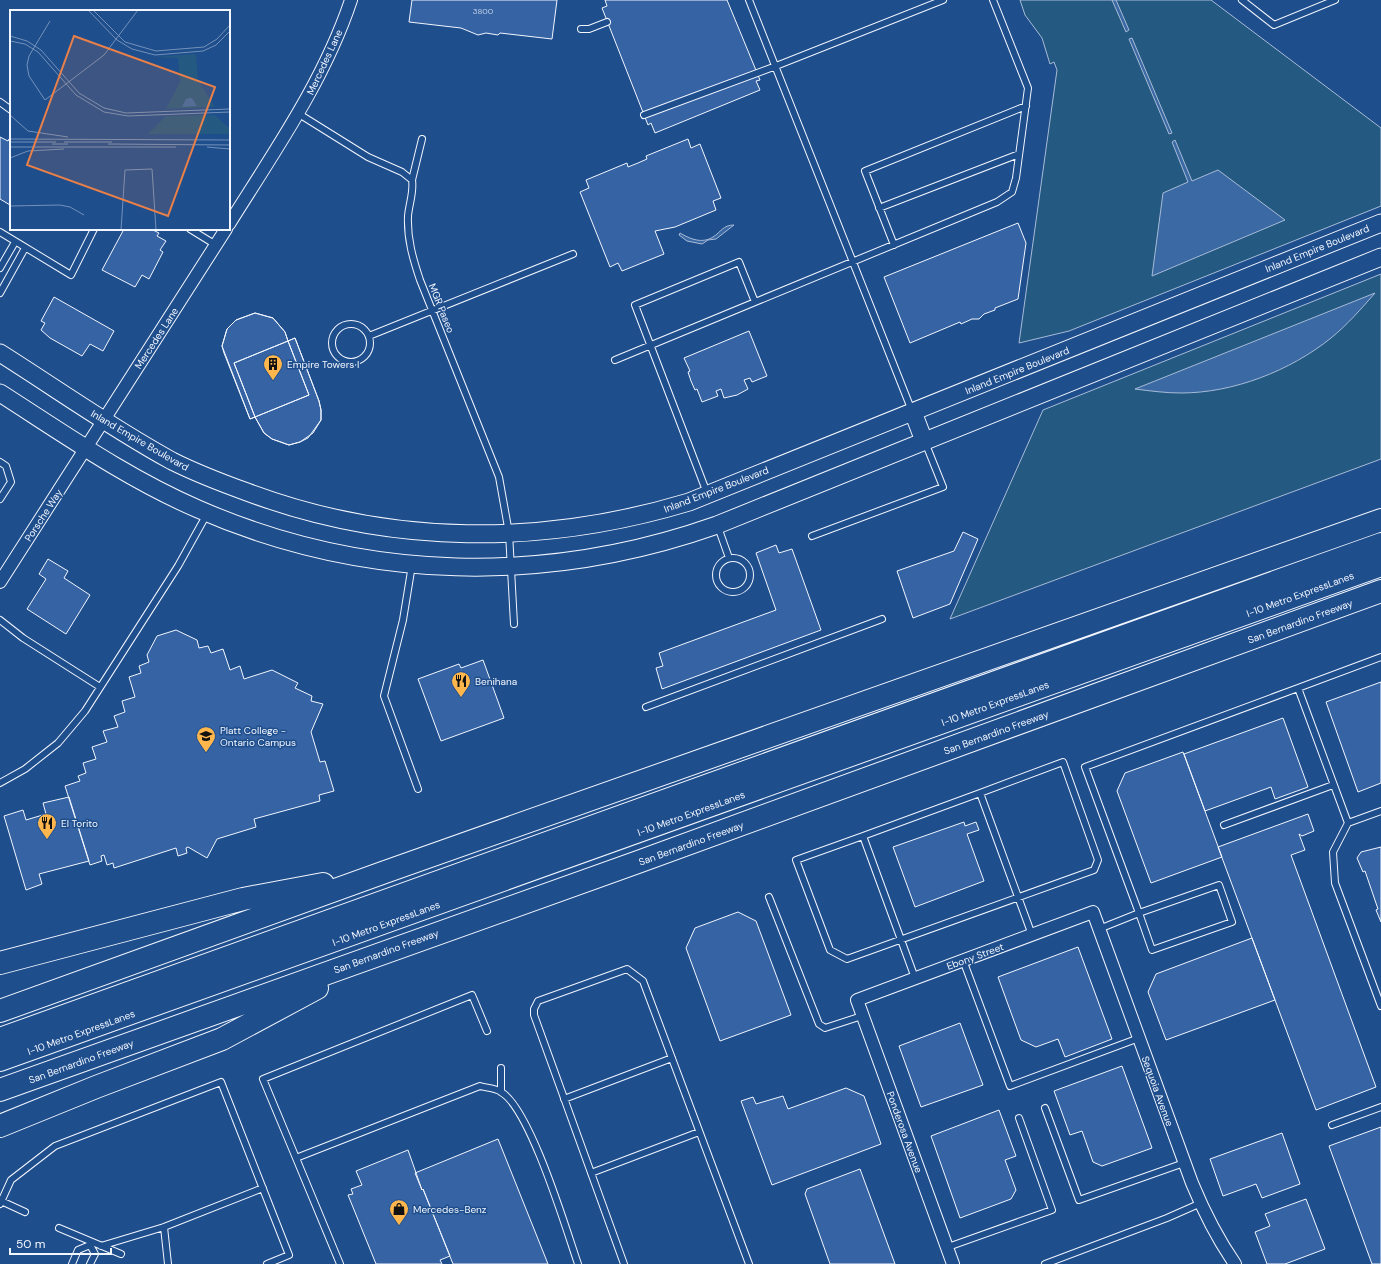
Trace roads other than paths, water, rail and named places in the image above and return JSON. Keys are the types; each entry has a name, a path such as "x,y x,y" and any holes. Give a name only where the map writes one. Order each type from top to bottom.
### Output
{"highway":[{"path":"0,1011 201,940 385,872 1381,520"},
{"name":"I-10 Metro ExpressLanes","path":"0,1039 1381,544"},
{"name":"I-10 Metro ExpressLanes","path":"0,1060 1381,565"},
{"name":"San Bernardino Freeway","path":"0,1090 821,796 1381,591"},
{"path":"0,962 243,899 385,872"},
{"path":"201,940 417,889"},
{"path":"0,1126 96,1087 222,1039 383,952"}],"main road":[{"name":"Inland Empire Boulevard","path":"0,353 104,420 173,461 218,481 280,505 328,518 374,527 438,533 509,533 607,523 649,514 708,494 1381,223"},
{"path":"0,393 145,484 208,513 243,527 322,550 412,565 455,568 510,567 591,559 634,550 718,525 1381,257"},
{"path":"913,412 924,441"}],"street":[{"name":"Mercedes Lane","path":"230,222 299,114 318,78 351,0"},
{"name":"Mercedes Lane","path":"86,447 225,230"},
{"name":"Porsche Way","path":"0,582 86,447"},
{"name":"Ebony Street","path":"857,1000 1093,912"},
{"name":"Sequoia Avenue","path":"1093,912 1184,1163 1221,1244 1235,1264"},
{"name":"Ponderosa Avenue","path":"857,1000 953,1264"}],"lane":[{"path":"749,0 913,412"},
{"path":"644,115 776,66 943,0"},
{"path":"614,360 997,202 1012,192 1016,178 1028,88 994,0"},
{"path":"1242,0 1274,25 1335,0"},
{"path":"581,29 589,29 607,22"},
{"path":"0,102 10,109"},
{"path":"894,245 865,171 1026,106"},
{"path":"299,114 368,157 402,172 412,180"},
{"name":"MGR Paseo","path":"422,140 412,180 413,187 408,216 411,250 432,311 499,477 509,533 514,624"},
{"path":"879,208 1019,154"},
{"path":"0,232 71,275 94,230"},
{"path":"192,230 216,245"},
{"path":"0,268 15,242"},
{"path":"0,293 25,248"},
{"path":"369,336 573,254"},
{"path":"708,494 652,345 635,305 739,262 755,302"},
{"path":"354,324 360,326 369,336 369,348 367,354 357,361 352,362 340,359 332,350 332,337 341,327 354,324"},
{"path":"812,536 943,487 924,441"},
{"path":"0,462 6,466 11,482 0,499"},
{"path":"0,783 25,769 58,743 84,711 178,566 208,513"},
{"path":"718,525 729,558"},
{"path":"729,558 740,559 751,571 750,582 743,590 738,592 732,593 722,588 716,579 716,574 720,564 729,558"},
{"path":"412,565 403,620 384,696 418,789"},
{"path":"0,620 23,638 100,687"},
{"path":"646,707 882,620"},
{"path":"1099,929 1139,913 1219,885 1232,922 1152,950 1139,913 1085,766 1381,657"},
{"path":"1298,688 1348,823"},
{"path":"1063,762 1098,860 1094,870 847,959 830,950 796,860 863,836 1063,762"},
{"path":"1224,825 1333,785"},
{"path":"980,793 1032,935"},
{"path":"1381,811 1348,823 1333,852 1335,883 1381,1006"},
{"path":"863,836 915,978"},
{"path":"769,897 818,1024 825,1028 862,1016"},
{"path":"963,960 1010,1086 1139,1038"},
{"path":"624,1264 534,1015 534,1009 538,1001 627,969 643,981 749,1264"},
{"path":"340,1264 263,1079 472,995 486,1031"},
{"path":"564,1099 672,1058"},
{"path":"501,1068 501,1092"},
{"path":"26,1212 1,1203 11,1180 55,1146 221,1082 289,1255 267,1264"},
{"path":"296,1158 480,1086 501,1092 520,1112 548,1176 578,1264"},
{"path":"1332,1125 1381,1107"},
{"path":"1045,1108 1079,1200 1184,1163"},
{"path":"948,1248 1052,1210 1019,1118"},
{"path":"591,1173 699,1132"},
{"path":"101,1246 164,1227 263,1188"},
{"path":"1045,1264 1167,1218 1201,1203"},
{"path":"164,1227 168,1264"},
{"path":"59,1228 91,1244 101,1246 121,1254"},
{"path":"72,1264 78,1250 91,1244"},
{"path":"90,1264 95,1254 91,1244"}],"place":[{"name":"Empire Towers I","path":"273,381"},
{"name":"Benihana","path":"461,698"},
{"name":"Platt College - Ontario Campus","path":"206,753"},
{"name":"El Torito","path":"47,840"},
{"name":"Mercedes-Benz","path":"399,1226"}]}
